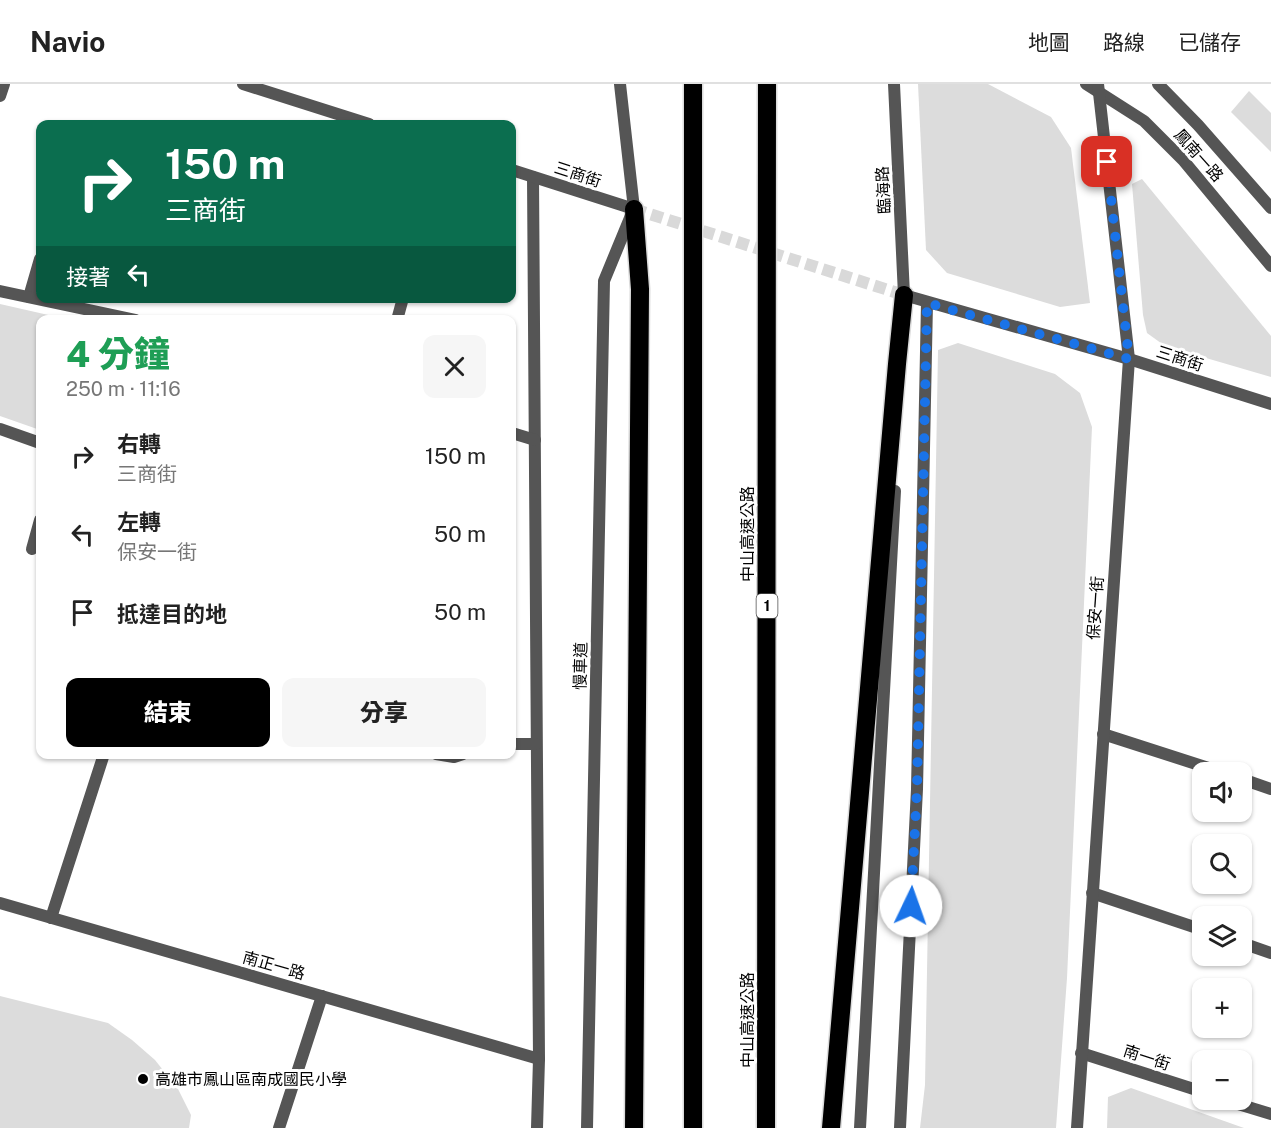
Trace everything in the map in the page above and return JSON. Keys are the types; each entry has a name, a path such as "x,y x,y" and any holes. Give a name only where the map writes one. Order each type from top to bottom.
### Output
{"highway":[{"path":"693,84 693,1128"},
{"name":"中山高速公路","path":"766,1128 767,84"},
{"path":"634,209 640,289 634,1128"},
{"path":"831,1128 904,295"}],"street":[{"path":"0,96 4,84"},
{"path":"243,84 356,120"},
{"path":"620,84 634,209"},
{"name":"臨海路","path":"894,84 904,295"},
{"name":"鳳南一路","path":"1086,84 1099,88 1144,121 1183,160 1271,266"},
{"name":"鳳南一路","path":"1158,84 1198,125 1271,208"},
{"name":"保安一街","path":"1077,1128 1129,359 1099,88"},
{"name":"三商街","path":"516,171 634,209"},
{"path":"533,177 539,1059 537,1128"},
{"name":"慢車道","path":"587,1128 604,281 634,209"},
{"path":"29,297 36,273"},
{"path":"0,291 36,299"},
{"path":"860,1128 904,295"},
{"name":"三商街","path":"904,295 1129,359 1271,404"},
{"path":"57,303 113,315"},
{"path":"900,1128 917,789 927,303"},
{"path":"0,429 36,441"},
{"path":"516,434 535,440"},
{"path":"32,549 36,534"},
{"path":"1103,734 1192,763"},
{"path":"516,744 536,744"},
{"path":"51,918 102,759"},
{"path":"1252,782 1271,789"},
{"path":"1092,892 1192,926"},
{"name":"南正一路","path":"0,903 539,1059"},
{"path":"1252,946 1271,953"},
{"path":"279,1128 322,996"},
{"name":"南一街","path":"1081,1053 1192,1088"},
{"path":"1252,1108 1271,1114"}],"shaded area":[{"path":"918,84 988,84 1051,117 1071,148 1090,303 1060,307 947,273 926,250"},
{"path":"1249,91 1271,113 1271,152 1231,112"},
{"path":"1142,179 1271,336 1271,377 1165,346 1147,333 1143,315 1132,184"},
{"path":"0,304 48,315 36,315 36,429 0,416"},
{"path":"958,343 1055,374 1080,393 1092,427 1067,978 1056,1128 920,1128 925,1085 938,350"},
{"path":"0,996 108,1023 155,1060 178,1089 191,1115 189,1128 0,1128"},
{"path":"1131,1088 1244,1128 1107,1128 1108,1097"}],"tunnel":[{"path":"634,209 904,295"}],"place":[{"name":"高雄市鳳山區南成國民小學","path":"143,1079"}],"route":[{"path":"911,906 917,789 927,303 1129,359 1107,162"}]}
